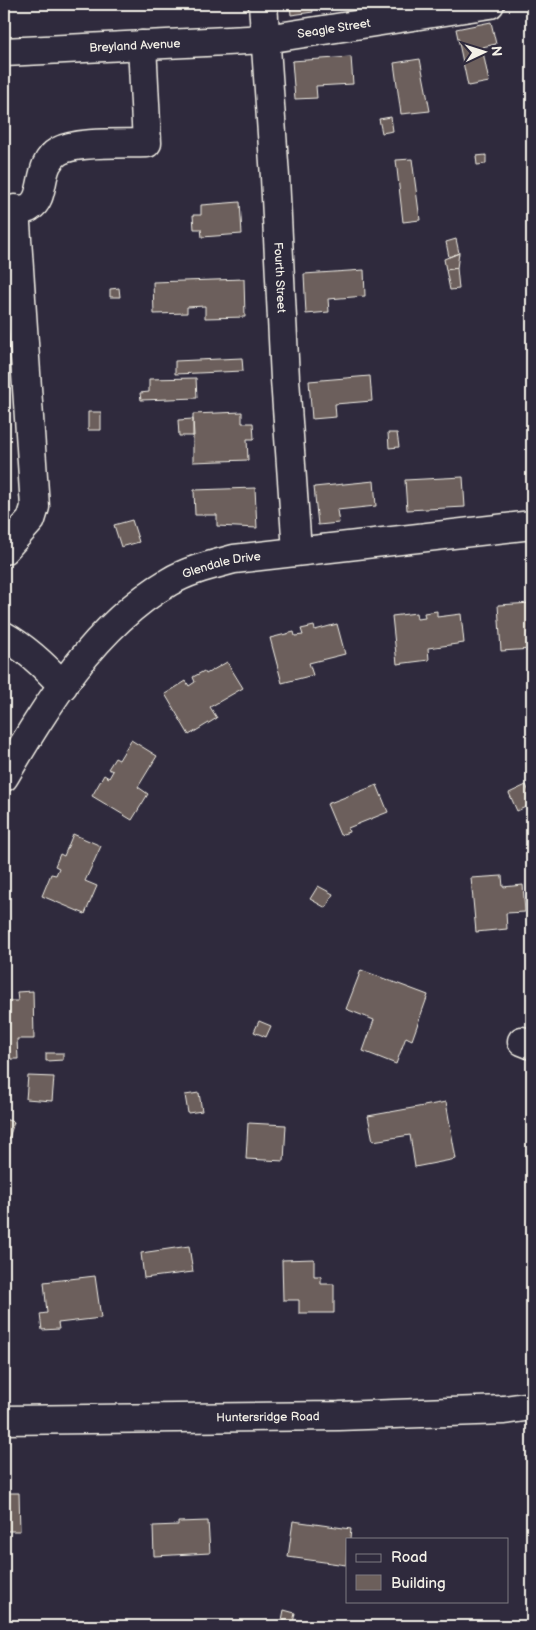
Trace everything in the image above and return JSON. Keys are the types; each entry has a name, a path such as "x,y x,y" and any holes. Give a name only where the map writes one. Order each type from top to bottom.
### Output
{"street":[{"name":"Fourth Street","path":"263,4 284,379 296,551"},
{"name":"Seagle Street","path":"266,40 490,4"},
{"name":"Breyland Avenue","path":"4,52 266,40"},
{"path":"4,550 30,520 35,507 9,210 29,208 36,202 47,162 59,151 75,146 147,143 142,45"},
{"name":"Glendale Drive","path":"4,777 34,726 96,643 141,601 170,581 201,568 234,559 532,525"},
{"path":"4,636 33,655 63,686"},
{"name":"Huntersridge Road","path":"4,1420 354,1415 504,1410 532,1406"}],"building":[{"path":"290,4 312,4 313,12 291,15"},
{"path":"491,22 496,44 482,47 489,82 468,86 456,29"},
{"path":"351,57 353,84 316,86 317,98 295,99 292,61"},
{"path":"420,59 430,111 401,114 394,63"},
{"path":"391,117 393,131 382,133 379,119"},
{"path":"486,155 486,164 477,165 476,156"},
{"path":"412,159 420,220 403,222 396,160"},
{"path":"240,202 242,234 202,237 201,229 194,229 193,215 201,215 201,205"},
{"path":"456,239 459,253 449,257 446,242"},
{"path":"459,253 457,268 446,270 444,259"},
{"path":"457,268 459,289 450,290 446,270"},
{"path":"364,270 365,296 328,299 329,312 306,314 304,274"},
{"path":"244,279 245,317 205,318 205,306 187,307 187,313 154,314 153,282"},
{"path":"119,288 120,297 110,297 110,289"},
{"path":"242,358 243,371 175,374 175,361"},
{"path":"370,376 372,401 335,404 336,417 312,419 309,381"},
{"path":"196,378 197,398 141,400 140,393 149,392 149,379"},
{"path":"88,412 101,412 101,430 88,430"},
{"path":"242,412 242,423 253,423 254,439 247,439 248,460 193,462 193,414"},
{"path":"193,419 194,436 179,436 178,420"},
{"path":"388,433 397,433 399,447 389,448"},
{"path":"463,477 465,507 407,510 405,480"},
{"path":"374,481 376,506 337,510 339,523 318,525 314,487"},
{"path":"255,488 257,528 217,526 217,515 195,515 194,490"},
{"path":"132,520 139,542 121,547 114,525"},
{"path":"532,603 532,649 501,651 498,605"},
{"path":"437,611 437,617 461,614 464,643 428,648 429,660 397,664 392,616 416,613 417,619 425,618 424,613"},
{"path":"337,624 345,654 309,663 313,675 282,683 270,638 294,632 295,636 303,635 301,629 314,626 315,630"},
{"path":"227,662 243,688 210,707 217,718 189,735 165,694 186,681 189,686 195,682 193,677 204,671 206,674"},
{"path":"131,740 157,756 138,787 148,794 132,820 92,796 104,775 109,778 113,771 108,769 115,758 119,760"},
{"path":"377,785 388,812 348,828 349,832 340,835 327,804"},
{"path":"526,785 532,798 532,804 517,811 509,793"},
{"path":"73,834 101,846 85,881 97,886 85,914 42,896 51,874 56,875 59,868 55,866 60,854 64,856"},
{"path":"502,876 503,887 523,885 525,912 506,913 507,929 476,932 471,878"},
{"path":"318,886 333,894 326,908 310,899"},
{"path":"361,970 428,995 412,1040 406,1037 396,1064 363,1051 374,1020 346,1009"},
{"path":"33,991 34,1039 17,1039 18,1059 4,1059 4,1001 18,1001 17,992"},
{"path":"259,1021 271,1026 266,1037 254,1032"},
{"path":"46,1053 63,1053 63,1060 46,1061"},
{"path":"28,1076 54,1077 52,1101 26,1099"},
{"path":"199,1093 202,1111 188,1113 185,1095"},
{"path":"446,1102 456,1159 415,1167 410,1135 373,1141 368,1116"},
{"path":"4,1119 14,1122 4,1154"},
{"path":"248,1123 286,1125 284,1161 246,1159"},
{"path":"189,1246 193,1272 144,1278 141,1253"},
{"path":"314,1259 314,1276 321,1276 321,1284 334,1284 334,1313 299,1313 299,1300 283,1300 282,1260"},
{"path":"95,1276 101,1318 58,1323 59,1329 42,1330 40,1314 47,1313 44,1282"},
{"path":"4,1493 19,1493 20,1531 4,1531"},
{"path":"208,1521 210,1553 154,1556 153,1526 178,1525 178,1522"},
{"path":"293,1521 351,1529 350,1538 346,1538 346,1565 288,1557"},
{"path":"284,1610 295,1613 293,1623 282,1620"}]}
